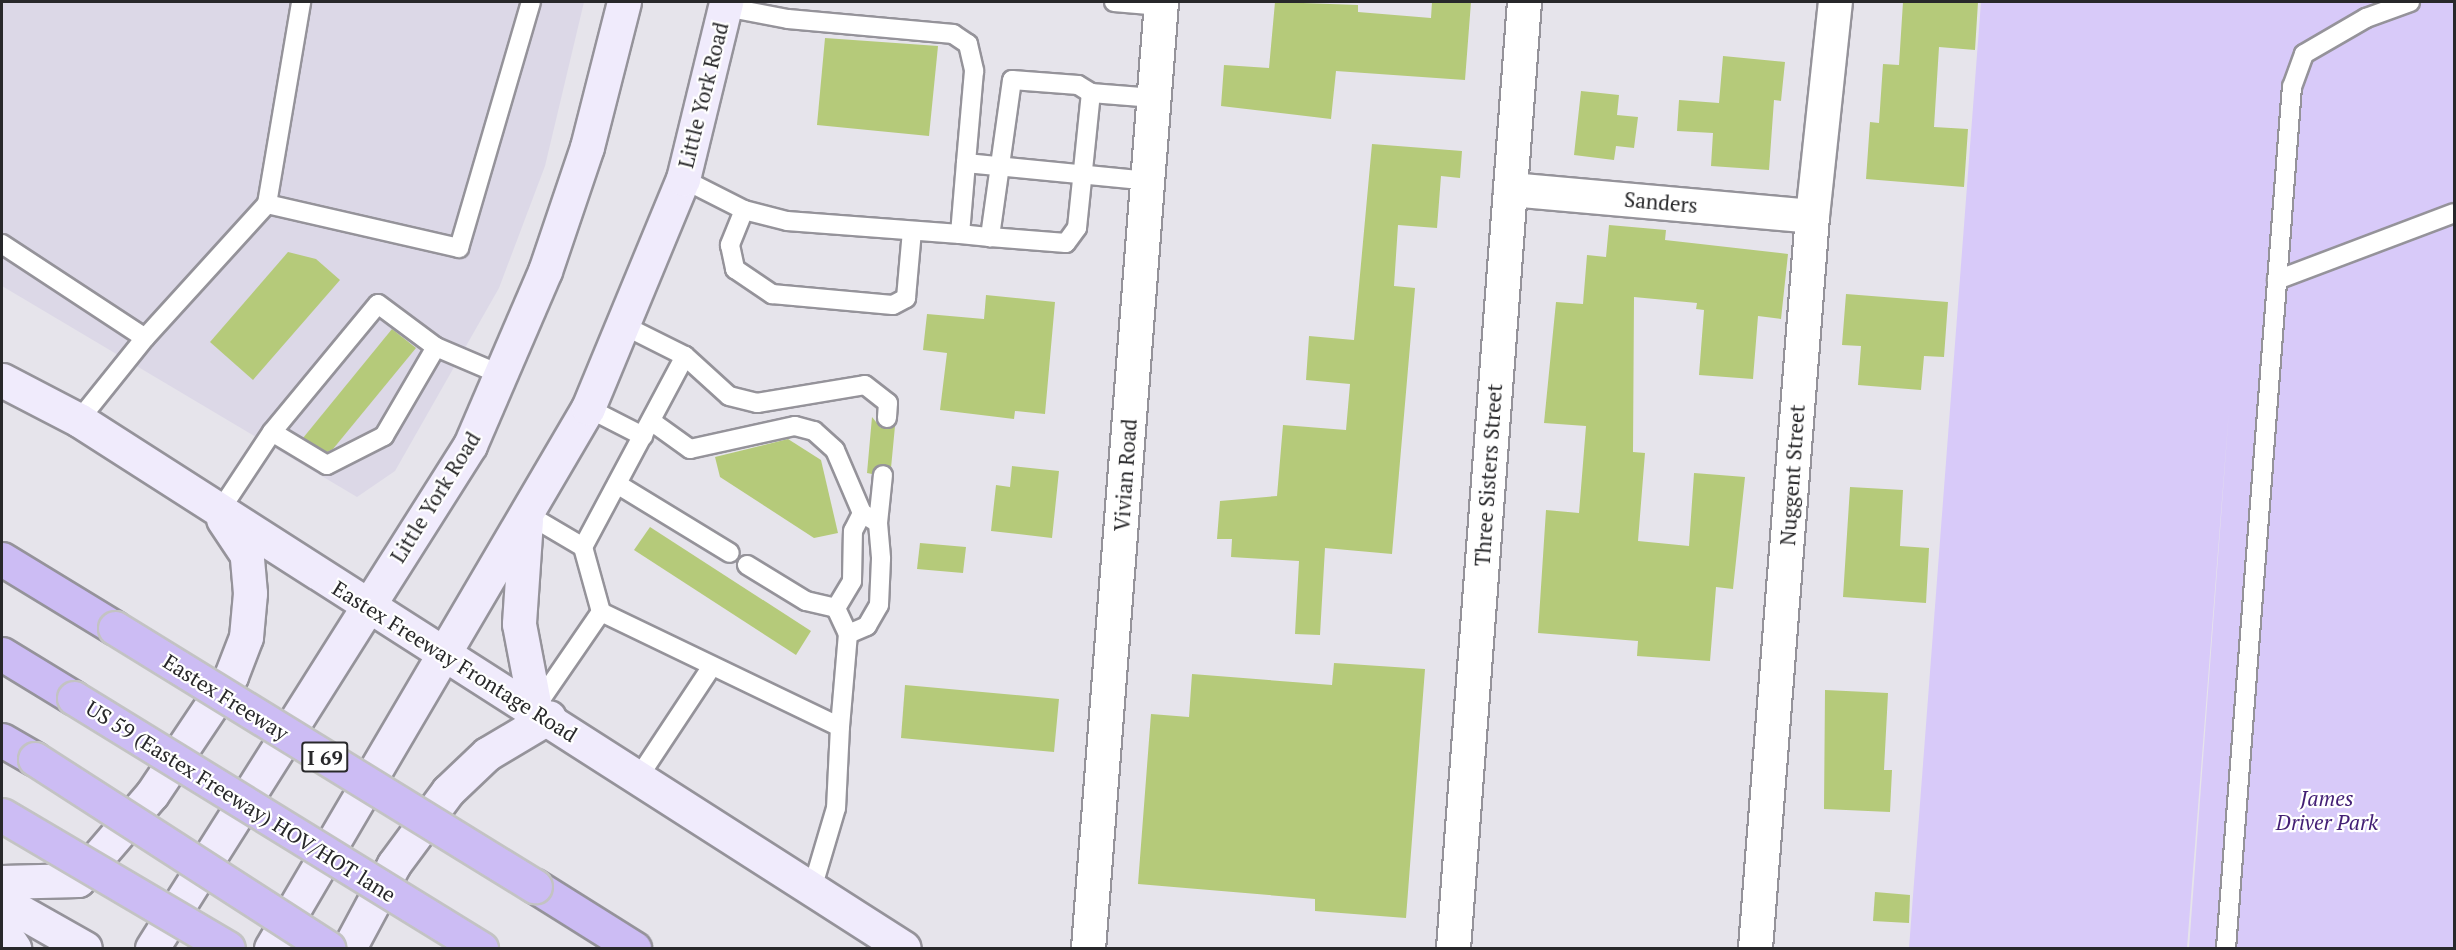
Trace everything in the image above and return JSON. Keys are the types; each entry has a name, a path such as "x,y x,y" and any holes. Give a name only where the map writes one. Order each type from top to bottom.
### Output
{"highway":[{"name":"Eastex Freeway","path":"2,559 634,948"},
{"name":"US 59 (Eastex Freeway) HOV/HOT lane","path":"2,654 481,948"},
{"path":"2,740 328,948"},
{"path":"2,814 228,948"}],"main road":[{"name":"Little York Road","path":"152,948 470,445 504,376 587,147 624,2"},
{"name":"Little York Road","path":"271,948 588,408 683,178 726,4"},
{"path":"2,375 45,402"},
{"name":"Eastex Freeway Frontage Road","path":"2,380 78,420 219,512 542,713 638,778 904,948"},
{"path":"2,882 78,880 152,794 231,675 246,637 247,555 219,512"},
{"path":"350,948 394,864 448,792 487,754 542,713 519,624 527,514"},
{"path":"2,901 85,948"},
{"path":"2,930 14,948"}],"street":[{"name":"Three Sisters Street","path":"1453,948 1524,2"},
{"name":"Nuggent Street","path":"1755,948 1812,216 1835,2"},
{"name":"Vivian Road","path":"1088,948 1161,4"},
{"name":"Sanders","path":"1510,189 1812,216"}],"lane":[{"path":"78,420 145,338 267,204 301,2"},
{"path":"267,204 459,248 531,2"},
{"path":"1114,2 1161,4"},
{"path":"2226,948 2292,87 2304,54 2366,18 2410,2"},
{"path":"726,4 788,19 953,34 968,44 973,63 960,234"},
{"path":"990,237 997,167 1011,80 1078,85 1091,93 1154,98"},
{"path":"683,178 744,210 787,221 1066,243 1077,228 1091,93"},
{"path":"966,163 1148,181"},
{"path":"744,210 730,245 735,269 772,294 893,305 906,298 912,231"},
{"path":"2277,280 2454,213"},
{"path":"2,244 145,338"},
{"path":"219,512 272,432 378,304 436,347 504,376"},
{"path":"622,325 686,356 729,396 757,404 795,426 814,430 835,450 862,513 878,523"},
{"path":"272,432 321,464 336,463 367,449 384,436 436,347"},
{"path":"542,713 600,612 583,547 686,356"},
{"path":"757,404 865,385 888,403 887,418"},
{"path":"588,408 647,429 690,449 795,426"},
{"path":"848,634 867,626 879,605 878,523 883,475"},
{"path":"617,484 730,554"},
{"path":"836,608 852,581 853,531 862,513"},
{"path":"527,514 583,547"},
{"path":"747,565 806,601 836,608"},
{"path":"812,889 836,808 848,634 836,608"},
{"path":"600,612 840,727"},
{"path":"638,778 712,666"}],"shaded area":[{"path":"2,2 584,2 545,166 499,288 395,471 357,497 2,286"}],"green space":[{"name":"James Driver Park","path":"1981,2 2454,2 2454,948 2189,948 2229,410 2187,948 1909,948"}],"building":[{"path":"1275,2 1358,5 1358,12 1431,18 1432,2 1471,2 1465,80 1336,71 1331,119 1221,106 1224,65 1269,68"},
{"path":"1903,2 1978,2 1975,50 1939,47 1934,127 1968,129 1964,187 1866,179 1870,122 1879,123 1883,64 1899,65"},
{"path":"825,38 938,46 929,136 817,125"},
{"path":"1723,56 1785,62 1781,101 1774,100 1769,170 1711,166 1713,133 1677,131 1679,100 1719,103"},
{"path":"1581,91 1619,95 1617,115 1638,117 1634,148 1616,146 1614,160 1574,155"},
{"path":"1372,144 1462,151 1460,178 1441,176 1437,228 1398,225 1394,286 1415,288 1392,554 1325,548 1320,635 1295,634 1299,561 1231,557 1232,539 1217,539 1220,501 1277,496 1283,425 1346,430 1350,384 1306,380 1309,336 1354,340"},
{"path":"1609,225 1666,230 1665,240 1788,254 1781,319 1758,316 1753,379 1699,375 1704,310 1696,309 1697,303 1634,297 1633,452 1645,453 1638,541 1689,546 1694,473 1745,477 1733,589 1716,587 1710,661 1637,656 1638,641 1538,633 1546,510 1579,513 1586,426 1544,423 1556,302 1583,304 1587,255 1606,257"},
{"path":"288,252 316,259 340,280 253,380 210,342"},
{"path":"1846,294 1948,302 1944,357 1924,356 1921,390 1858,385 1861,346 1842,345"},
{"path":"986,295 1055,302 1045,414 1015,411 1014,419 940,410 947,353 923,350 927,314 984,319"},
{"path":"392,329 416,348 333,449 327,452 303,438"},
{"path":"872,417 881,428 895,426 891,468 879,465 872,474 867,473"},
{"path":"788,439 821,460 838,533 814,538 720,477 715,457"},
{"path":"1012,466 1059,471 1052,538 991,531 996,485 1010,487"},
{"path":"1850,487 1903,490 1900,546 1929,548 1926,603 1843,597"},
{"path":"650,527 811,631 796,655 634,550"},
{"path":"920,543 966,547 963,573 917,569"},
{"path":"1334,663 1425,669 1406,918 1315,911 1315,899 1138,884 1151,714 1189,717 1192,674 1332,685"},
{"path":"905,685 1059,699 1054,752 901,738"},
{"path":"1825,690 1888,693 1884,770 1892,770 1890,812 1824,809"},
{"path":"1875,892 1910,895 1909,923 1873,921"}]}
